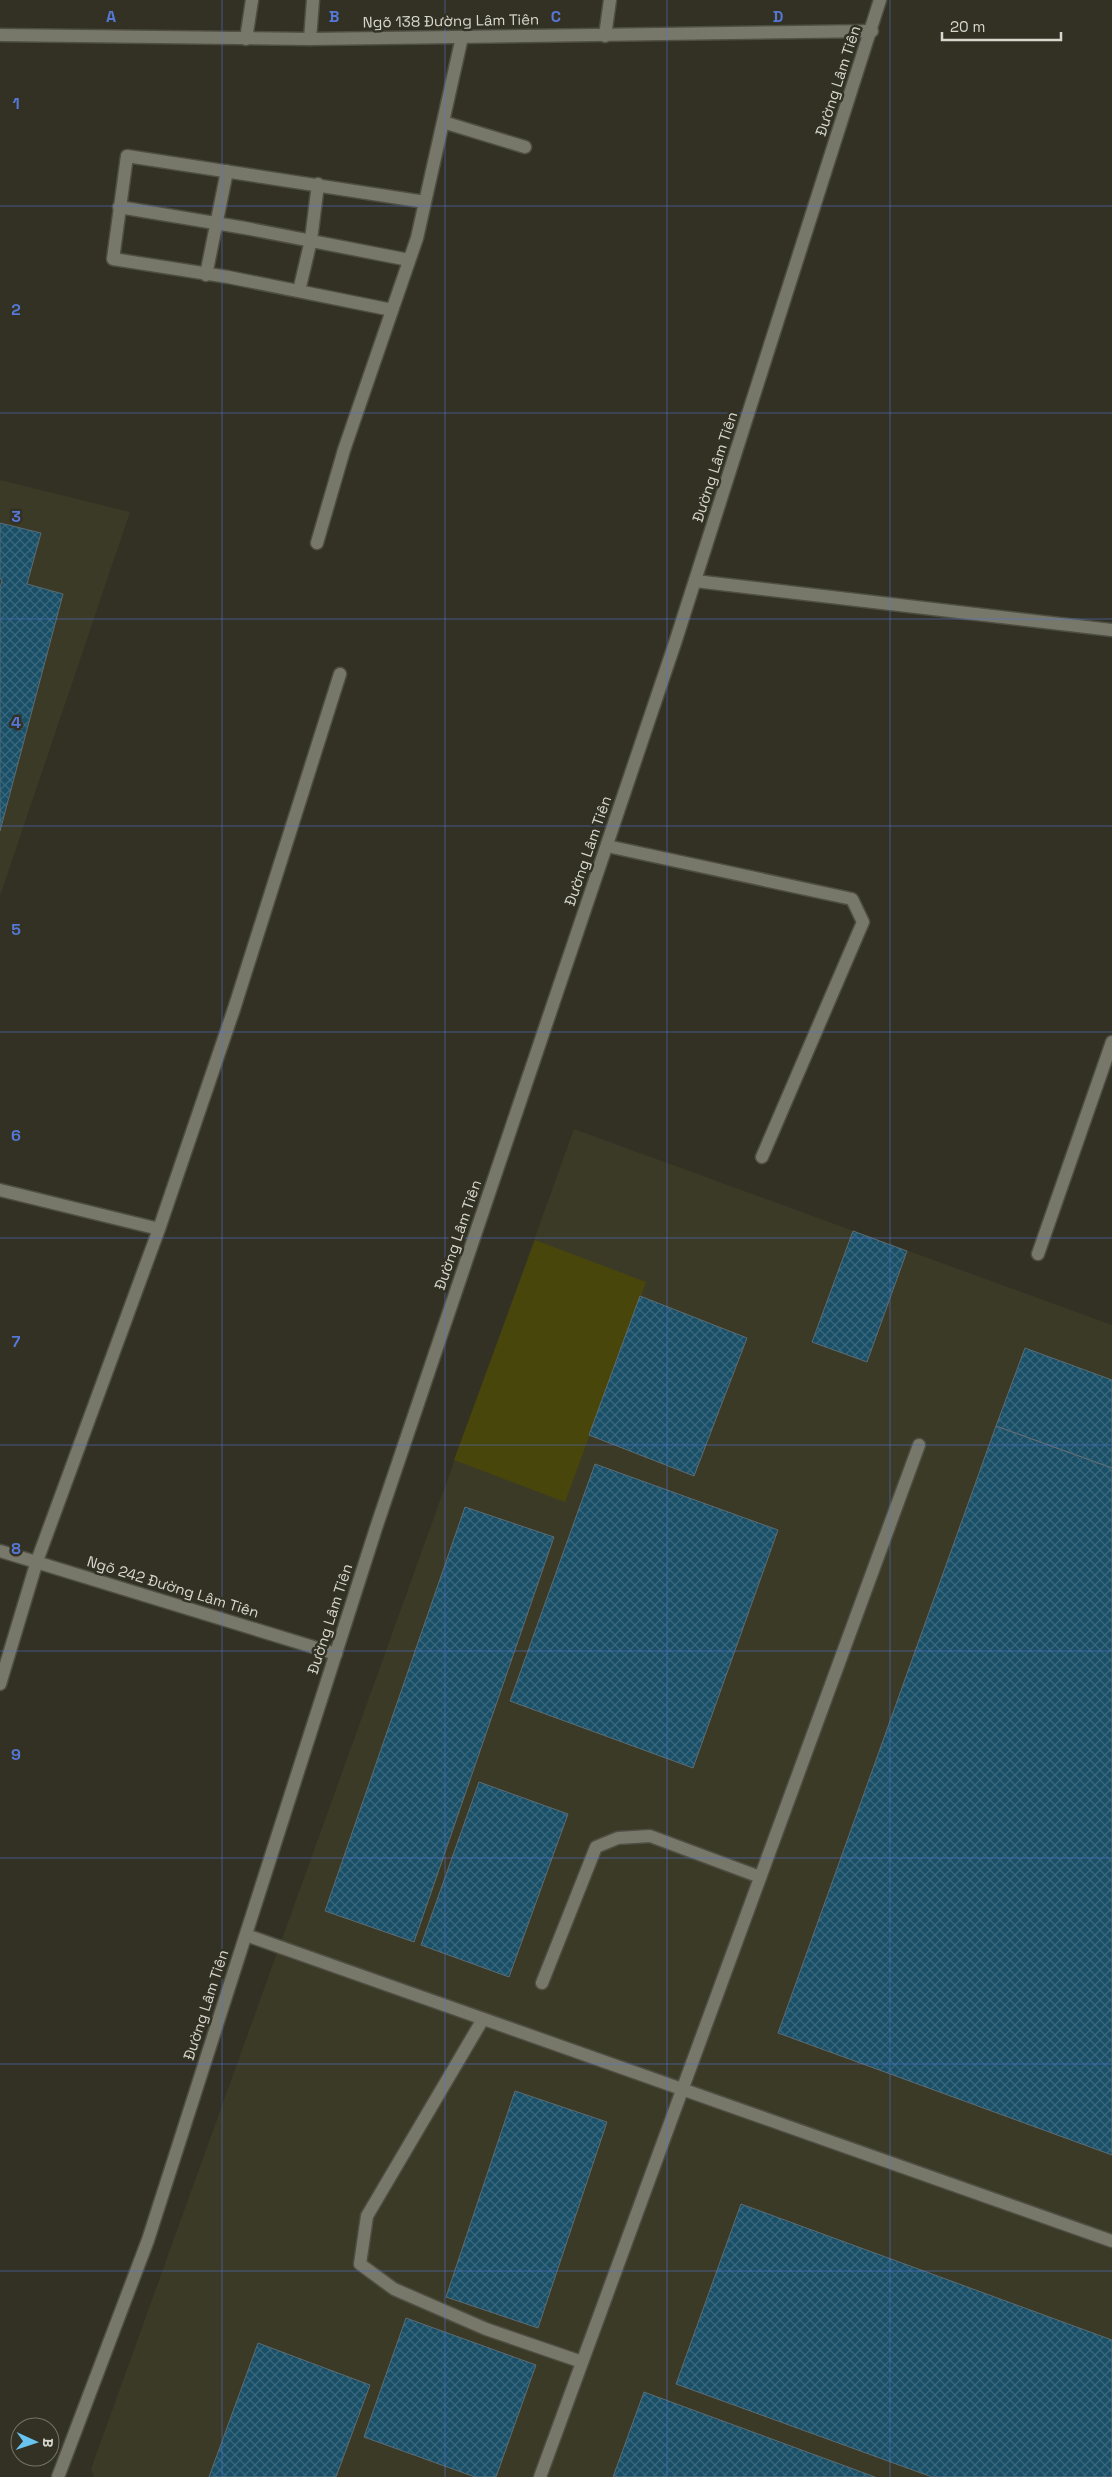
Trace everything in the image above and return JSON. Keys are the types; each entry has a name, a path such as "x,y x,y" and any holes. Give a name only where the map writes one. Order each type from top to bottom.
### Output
{"street":[{"path":"246,39 252,0"},
{"path":"310,39 313,0"},
{"path":"605,36 610,0"},
{"name":"Đường Lâm Tiên","path":"58,2477 148,2240 394,1471 607,846 695,581 872,31 880,0"},
{"name":"Ngõ 138 Đường Lâm Tiên","path":"0,35 310,39 872,31"},
{"path":"317,543 344,450 417,238 462,37"},
{"path":"443,122 526,147"},
{"path":"392,310 228,277 113,259 127,156 425,202"},
{"path":"206,275 227,171"},
{"path":"299,291 311,240 318,184"},
{"path":"119,208 311,240 410,260"},
{"path":"695,581 1112,630"},
{"path":"0,1684 37,1562 159,1229 234,1009 340,674"},
{"path":"607,846 852,899 863,922 762,1157"},
{"path":"1038,1254 1112,1042"},
{"path":"0,1190 159,1229"},
{"path":"540,2477 919,1446"},
{"name":"Ngõ 242 Đường Lâm Tiên","path":"0,1551 336,1654"},
{"path":"542,1982 596,1846 618,1838 650,1836 760,1877"},
{"path":"246,1935 1112,2241"},
{"path":"483,2019 367,2216 360,2264 394,2290 486,2329 582,2362"}],"shaded area":[{"path":"0,480 130,512 0,896"},
{"path":"574,1129 1112,1325 1112,2477 94,2477 91,2469"},
{"path":"535,1240 646,1282 565,1502 454,1460"}],"building":[{"path":"0,523 41,533 27,584 63,594 0,831 0,588 2,580 0,579"},
{"path":"853,1231 907,1251 867,1362 812,1342"},
{"path":"640,1296 747,1338 694,1476 589,1435"},
{"path":"1025,1348 1112,1380 1112,1468 996,1426"},
{"path":"996,1426 1112,1468 1112,2155 778,2033"},
{"path":"595,1464 778,1530 693,1768 510,1701"},
{"path":"465,1507 554,1537 414,1942 325,1911"},
{"path":"479,1782 568,1814 509,1977 421,1945"},
{"path":"515,2091 607,2122 538,2328 446,2297"},
{"path":"741,2204 1112,2340 1112,2477 932,2477 676,2384"},
{"path":"406,2318 536,2365 496,2477 475,2477 364,2437"},
{"path":"258,2343 370,2385 336,2477 209,2477"},
{"path":"644,2392 875,2477 613,2477"}]}
